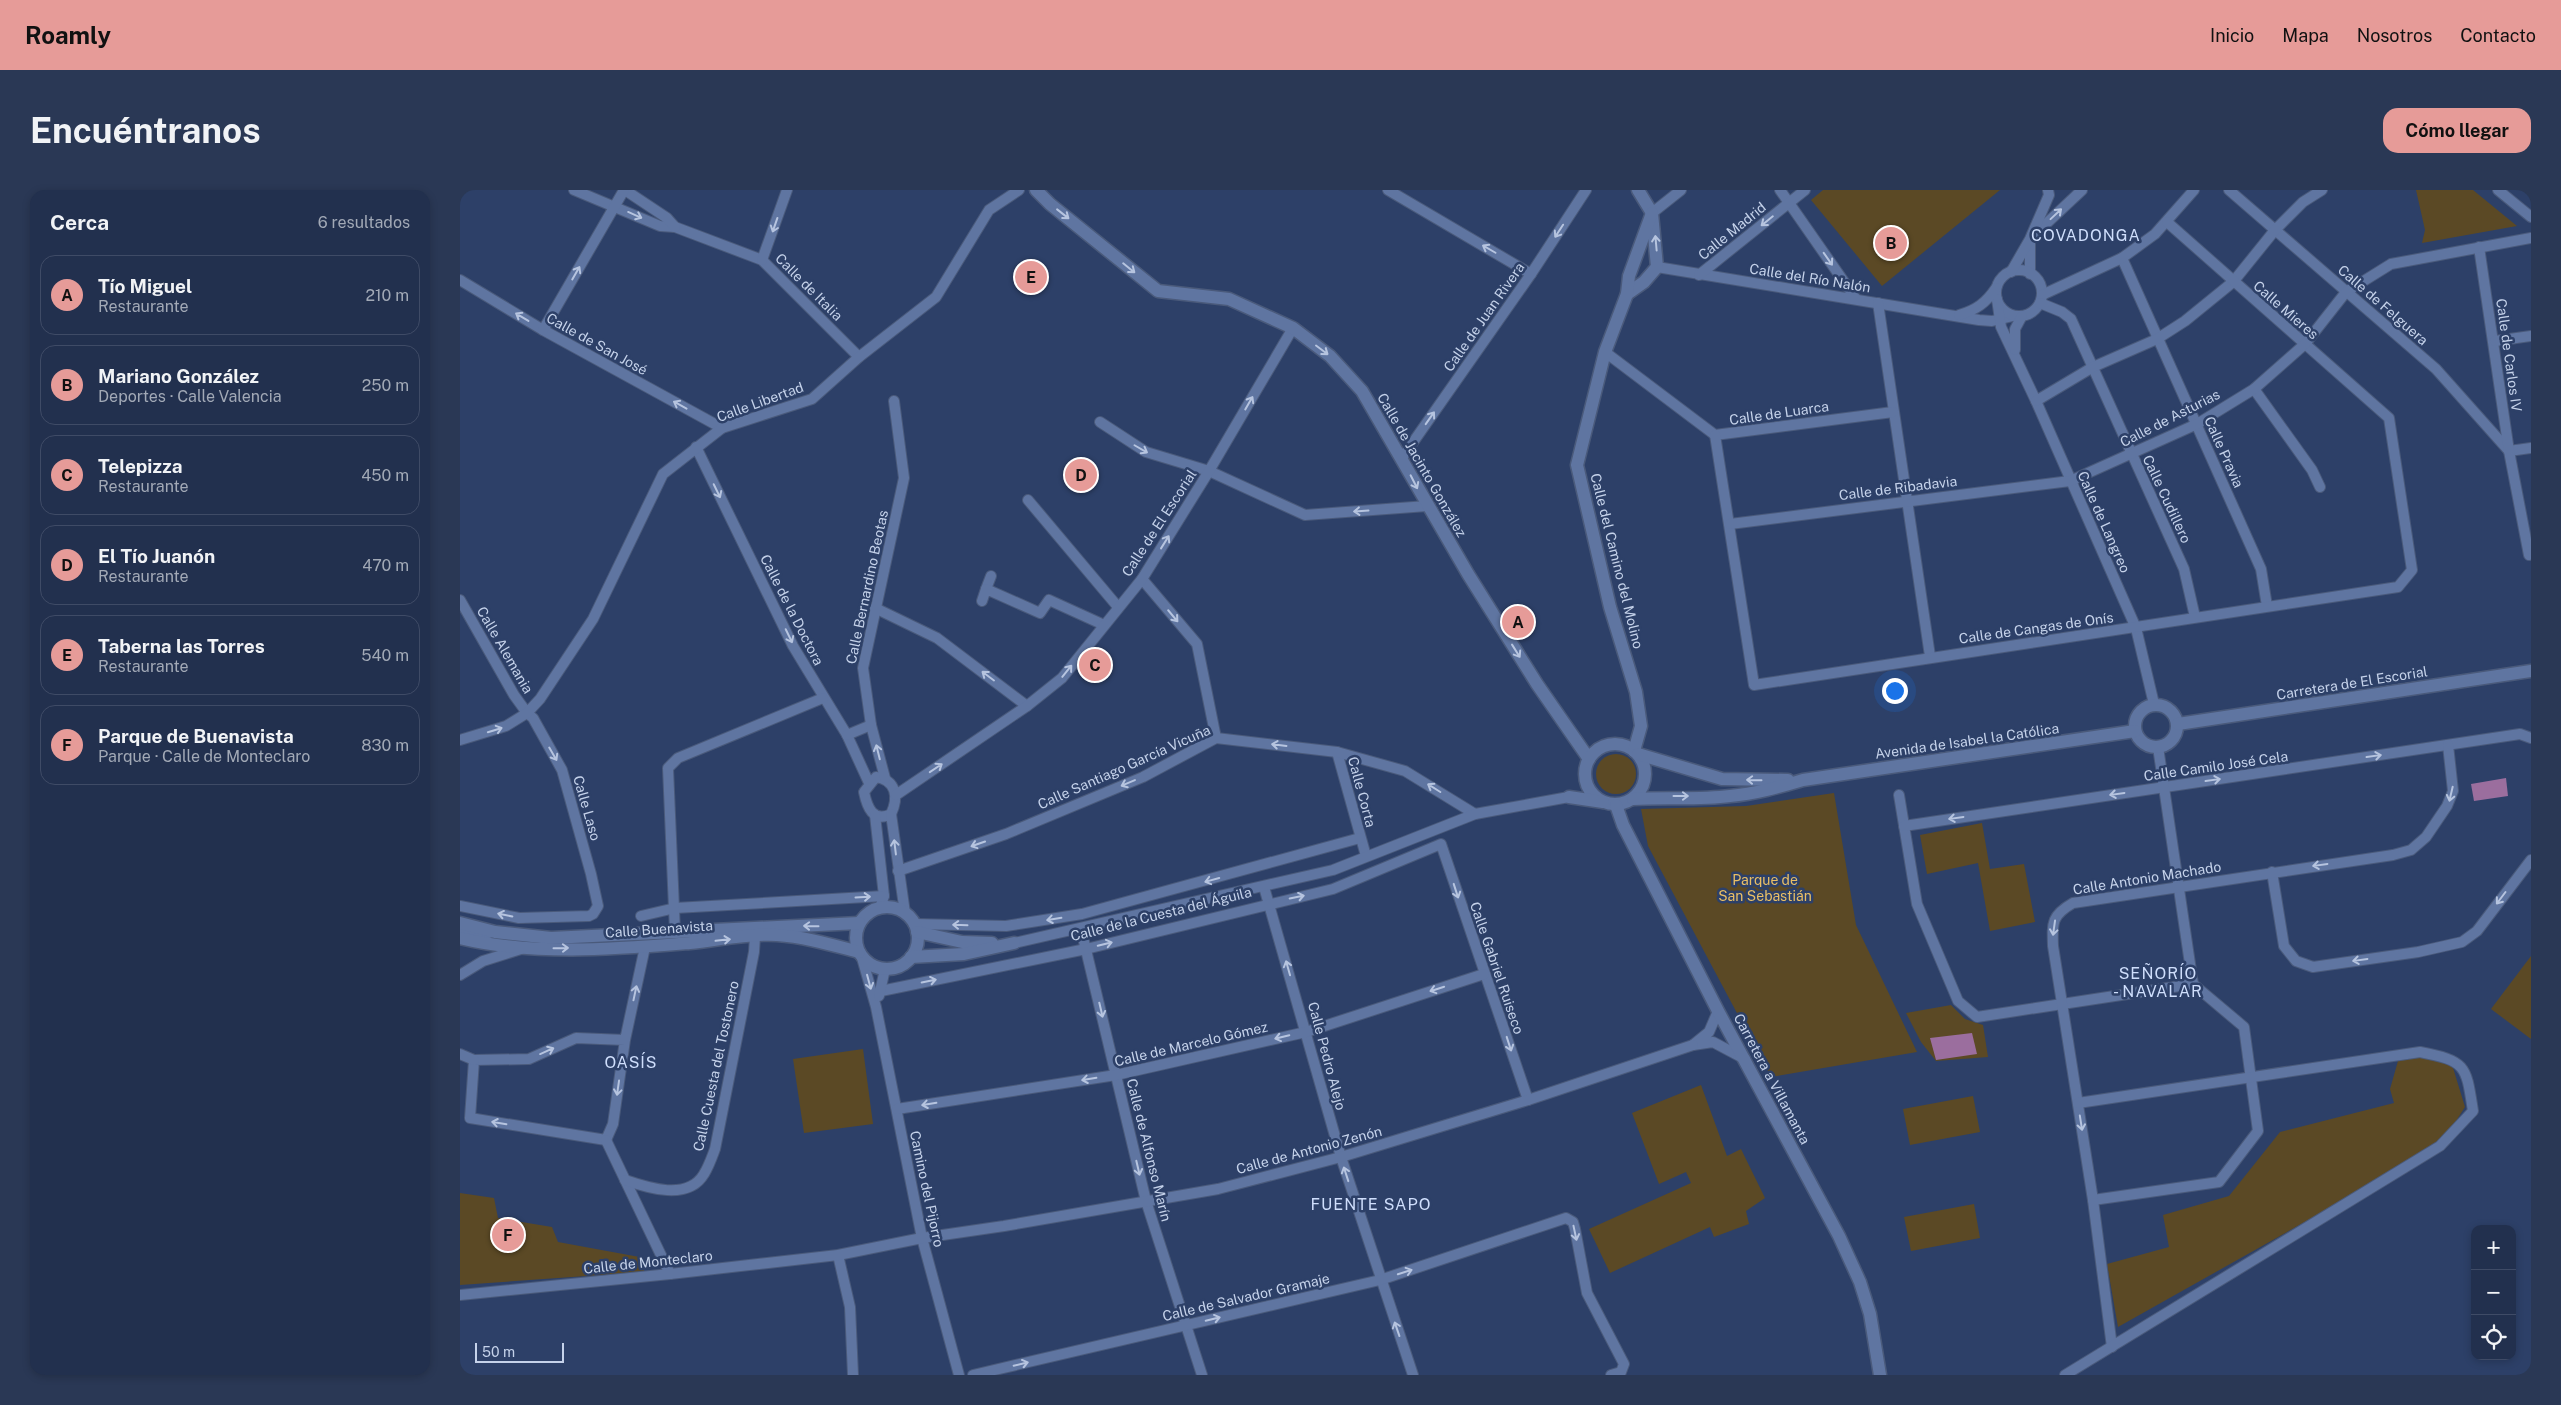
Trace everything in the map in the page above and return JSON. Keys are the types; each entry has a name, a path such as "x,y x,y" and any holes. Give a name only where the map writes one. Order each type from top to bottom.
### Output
{"street":[{"name":"Calle de Italia","path":"574,190 660,226 675,227 762,260 859,357"},
{"name":"Calle de Italia","path":"615,206 625,190 667,218 675,227"},
{"path":"762,260 787,190"},
{"name":"Calle Libertad","path":"460,740 506,726 527,714 540,699 593,619 663,474 722,428 812,399 859,357 936,297 989,210 1020,190"},
{"name":"Calle de Jacinto González","path":"1036,190 1050,204 1158,291 1229,299 1293,328 1330,356 1362,391 1402,458 1427,506 1537,684 1589,759"},
{"path":"1388,190 1531,274"},
{"name":"Calle de Juan Rivera","path":"1402,458 1531,274 1586,190"},
{"path":"1627,294 1644,282 1657,267 1652,213 1638,190"},
{"path":"1652,213 1681,190"},
{"path":"1780,190 1856,299"},
{"name":"Calle Madrid","path":"1699,275 1805,190"},
{"path":"2011,272 2030,239 2049,195 2048,190"},
{"path":"2030,274 2030,239 2082,190"},
{"path":"1997,286 1997,298 2003,309 2018,316 2029,314 2041,299 2122,258 2166,222 2194,190"},
{"name":"Calle de Felguera","path":"2229,190 2436,369 2509,451"},
{"path":"2036,401 2094,367 2157,339 2185,321 2233,282 2275,230 2304,202 2322,190"},
{"path":"2498,190 2531,217"},
{"path":"543,330 615,206"},
{"name":"Calle del Camino del Molino","path":"1636,752 1641,726 1636,692 1610,607 1577,465 1605,352 1627,294 1629,276 1652,213"},
{"name":"Calle Mieres","path":"2166,222 2389,418"},
{"name":"Calle de Asturias","path":"2070,481 2197,424 2254,389 2305,344 2346,292 2391,264 2531,238"},
{"name":"Calle de Carlos IV","path":"2479,247 2495,341 2509,451 2530,555"},
{"name":"Calle Pravia","path":"2122,258 2261,569 2267,606"},
{"name":"Calle del Río Nalón","path":"1657,267 1979,320 1992,321 2018,316"},
{"path":"1958,316 1978,308 1988,299 2005,275 2011,272 2024,271 2039,282 2041,299"},
{"name":"Calle de San José","path":"460,280 543,330 722,428"},
{"name":"Calle del Río Nalón","path":"1997,298 2000,319 2016,356"},
{"name":"Calle Cudillero","path":"2041,299 2071,319 2184,569 2195,616"},
{"path":"1878,303 1930,656"},
{"path":"2016,356 2015,329 2018,316"},
{"name":"Calle del Río Nalón","path":"1979,320 1997,328 2007,338"},
{"name":"Calle de El Escorial","path":"896,795 1027,706 1062,678 1142,579 1209,472 1293,328"},
{"path":"2495,341 2531,336"},
{"name":"Calle de Luarca","path":"1605,352 1715,435 1893,412"},
{"name":"Calle de Langreo","path":"2016,356 2136,628 2154,704"},
{"path":"2254,389 2312,470 2320,487"},
{"name":"Calle Bernardino Beotas","path":"885,778 871,725 863,668 904,478 894,401"},
{"name":"Calle de Cangas de Onís","path":"1715,435 1754,685 1930,656 2136,628 2195,616 2398,587 2412,570 2389,418"},
{"path":"1100,422 1146,452 1209,472 1305,515 1427,506"},
{"name":"Calle de la Doctora","path":"696,447 793,646 847,735 869,783"},
{"path":"2509,451 2531,448"},
{"name":"Calle de Ribadavia","path":"1730,524 1906,500 2070,481"},
{"path":"1028,500 1118,607"},
{"path":"982,601 991,576"},
{"path":"1142,579 1196,644 1216,738"},
{"path":"986,589 1040,613 1049,600 1104,625"},
{"name":"Calle Alemania","path":"460,600 527,714"},
{"path":"876,608 938,638 1027,706"},
{"name":"Carretera de El Escorial","path":"2178,724 2531,671"},
{"path":"675,932 668,768 678,758 823,698"},
{"path":"2154,704 2170,709 2178,724 2175,737 2170,742 2158,747 2144,743 2136,731 2137,716 2141,710 2154,704"},
{"name":"Calle Laso","path":"527,714 533,718 562,770 598,906 593,914 589,916"},
{"path":"847,735 871,725"},
{"name":"Avenida de Isabel la Católica","path":"1633,799 1671,796 1728,797 1761,792 1803,780 2136,731"},
{"name":"Calle Camilo José Cela","path":"1904,826 2520,734 2531,738"},
{"name":"Calle Santiago García Vicuña","path":"898,871 1006,834 1098,796 1143,777 1216,738 1337,752 1405,771 1475,814"},
{"path":"1569,797 1585,779 1589,759 1596,750 1611,744 1628,746 1636,752 1646,772 1640,792 1633,799 1610,804 1592,793 1585,779"},
{"name":"Calle Antonio Machado","path":"2112,1347 2093,1200 2062,1005 2052,926 2058,911 2073,902 2393,855 2410,850 2426,837 2447,806 2453,791 2448,746"},
{"path":"2093,1200 2219,1182 2258,1131 2253,1078 2244,1027 2193,984 2158,747"},
{"name":"Calle Corta","path":"1337,752 1360,838"},
{"name":"Avenida de Isabel la Católica","path":"1636,752 1722,779 1803,780"},
{"path":"882,902 859,923 855,937 860,955 873,966 884,969 903,965 911,958 917,945 916,928 905,913 898,871 891,814 896,795 893,785 885,778 876,777 869,783 864,792 867,807 875,815 884,817 891,814"},
{"path":"1899,795 1917,904 1958,1001 1977,1017 2193,984"},
{"name":"Calle de la Cuesta del Águila","path":"911,958 964,954 1123,920 1333,870 1475,814 1569,797 1610,804"},
{"name":"Carretera a Villamanta","path":"1610,804 1838,1236 1860,1282 1870,1314 1880,1375"},
{"path":"875,815 882,902"},
{"path":"1360,838 1366,856"},
{"name":"Calle de la Cuesta del Águila","path":"916,928 1006,926 1082,914 1360,838"},
{"name":"Calle de la Cuesta del Águila","path":"881,991 1086,949 1269,903 1333,889 1441,844"},
{"name":"Calle Gabriel Ruiseco","path":"1441,844 1528,1100"},
{"path":"2272,872 2284,946 2296,961 2314,967 2418,952 2462,942 2476,931 2531,860"},
{"name":"Calle de la Cuesta del Águila","path":"1232,874 1236,893"},
{"name":"Calle Pedro Alejo","path":"1264,886 1340,1157 1413,1375"},
{"name":"Calle de la Cuesta del Águila","path":"1184,887 1189,904"},
{"path":"882,902 905,913"},
{"name":"Calle Buenavista","path":"641,916 675,908 882,902"},
{"name":"Calle de la Cuesta del Águila","path":"1119,904 1123,920"},
{"name":"Calle Buenavista","path":"460,906 519,918 589,916"},
{"name":"Calle Buenavista","path":"460,923 495,932 551,938 859,923"},
{"path":"1006,926 1009,943"},
{"name":"Calle de la Cuesta del Águila","path":"916,928 962,942 1009,943"},
{"name":"Calle de Alfonso Marín","path":"1081,929 1146,1201 1202,1375"},
{"name":"Calle Buenavista","path":"460,930 475,934 495,932"},
{"name":"Calle Buenavista","path":"460,938 526,947 645,946 777,935 818,941 860,955"},
{"name":"Calle Cuesta del Tostonero","path":"625,1180 652,1190 679,1190 695,1184 704,1175 715,1149 754,952 755,936"},
{"path":"645,946 625,1040 613,1124 606,1140 670,1274"},
{"path":"460,975 483,961 526,947"},
{"name":"Camino del Pijorro","path":"860,955 876,1007 922,1238 959,1375"},
{"name":"Camino del Pijorro","path":"876,1007 881,991 884,969"},
{"name":"Calle de Marcelo Gómez","path":"897,1109 1116,1075 1306,1032 1484,974"},
{"name":"Calle de Antonio Zenón","path":"1693,1045 1709,1032 1718,1011"},
{"path":"460,1054 474,1060 529,1059 576,1038 625,1040"},
{"name":"Calle de Antonio Zenón","path":"922,1238 1218,1189 1340,1157 1528,1100 1693,1045 1713,1042 1745,1059"},
{"path":"2065,1375 2440,1146 2474,1111 2467,1074 2450,1058 2420,1052 2253,1078 2078,1102"},
{"path":"474,1060 470,1118 606,1140"},
{"name":"Calle de Salvador Gramaje","path":"973,1375 1380,1280 1566,1218 1573,1222 1587,1293 1624,1364 1621,1372 1611,1375"},
{"name":"Calle de Monteclaro","path":"460,1294 670,1274 838,1254 922,1238"},
{"path":"838,1254 850,1307 853,1375"}],"green space":[{"path":"1823,190 2000,190 1882,286 1811,200"},
{"path":"2416,190 2473,190 2517,226 2422,243 2425,230"},
{"path":"1616,754 1630,760 1636,774 1630,788 1616,794 1602,788 1596,774 1602,760"},
{"name":"Parque de San Sebastián","path":"1834,793 1856,925 1917,1052 1771,1077 1648,846 1641,809 1746,806"},
{"path":"1982,823 1990,869 2024,864 2035,922 1990,931 1978,863 1927,874 1920,835"},
{"path":"2531,956 2531,1039 2491,1009"},
{"path":"1951,1005 1965,1019 1983,1025 1988,1057 1936,1061 1921,1042 1906,1013"},
{"path":"863,1049 873,1124 804,1133 793,1059"},
{"path":"2400,1054 2450,1058 2465,1107 2440,1146 2118,1327 2107,1264 2169,1247 2163,1215 2229,1196 2280,1132 2394,1103 2390,1089"},
{"path":"1701,1085 1727,1156 1741,1149 1765,1198 1746,1211 1749,1224 1714,1237 1710,1227 1610,1273 1589,1229 1691,1183 1686,1172 1659,1184 1632,1113"},
{"path":"1973,1096 1980,1132 1910,1145 1903,1109"},
{"path":"460,1193 494,1198 498,1218 552,1227 558,1242 645,1258 644,1272 460,1285"},
{"path":"1974,1204 1980,1238 1911,1251 1904,1217"}],"shaded area":[{"path":"2506,778 2508,796 2474,801 2471,784"},
{"path":"1972,1033 1977,1054 1936,1060 1930,1038"}],"place":[{"name":"Mariano González","path":"1891,243"},
{"name":"Taberna las Torres","path":"1031,277"},
{"name":"El Tío Juanón","path":"1081,475"},
{"name":"Tío Miguel","path":"1518,622"},
{"name":"Telepizza","path":"1095,665"},
{"name":"Parque de Buenavista","path":"508,1235"}],"district":[{"name":"COVADONGA","path":"2086,235"},
{"name":"SEÑORÍO - NAVALAR","path":"2158,982"},
{"name":"OASÍS","path":"631,1062"},
{"name":"FUENTE SAPO","path":"1371,1204"}]}
